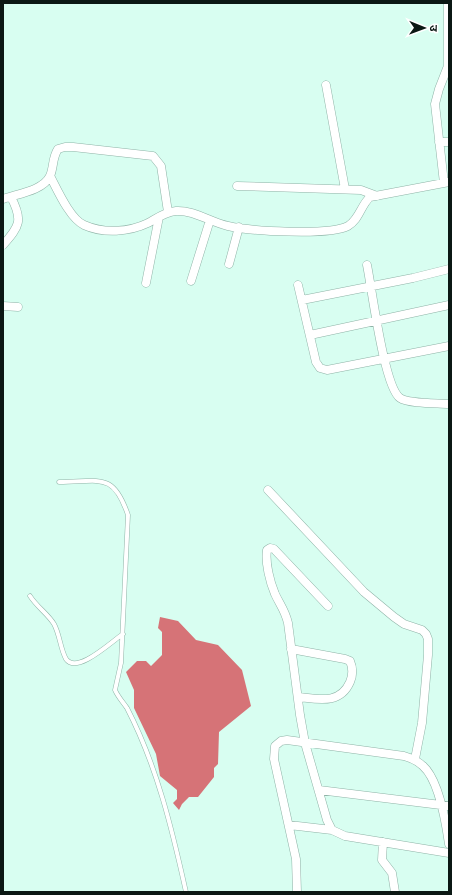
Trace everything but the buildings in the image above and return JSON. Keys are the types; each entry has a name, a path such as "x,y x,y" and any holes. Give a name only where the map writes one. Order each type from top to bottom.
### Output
{"street":[{"path":"168,212 162,170 157,159 153,156 61,147 58,149 53,159 50,176 74,217 89,228 111,231 136,228 168,212 188,212 239,228 295,231 326,230 347,226 357,216 370,197 446,182 439,142 436,104 439,89 448,66 448,3"},
{"path":"326,85 345,189"},
{"path":"439,142 449,142"},
{"path":"3,245 16,229 18,223 18,210 11,197 34,189 50,176"},
{"path":"237,186 361,190 377,196"},
{"path":"146,283 159,217"},
{"path":"191,281 210,220"},
{"path":"229,264 239,228"},
{"path":"367,265 384,358 392,388 400,398 410,401 449,404"},
{"path":"302,300 449,269"},
{"path":"298,285 316,362 320,368 327,370 449,346"},
{"path":"310,335 377,322 449,305"},
{"path":"3,306 18,307"},
{"path":"268,490 364,592 404,624 422,630 426,634 428,639 428,656 422,724 415,759"},
{"path":"328,606 274,549 270,548 267,550 272,586 276,596 285,610 288,623 305,742 327,820 332,830"},
{"path":"291,649 345,659 350,661 352,666 351,679 342,695 330,699 298,697"},
{"path":"297,892 296,859 274,758 276,746 281,741 305,742 404,756 415,759 424,766 430,775 445,806 449,844"},
{"path":"319,790 445,806"},
{"path":"289,825 332,830 345,836 449,853"},
{"path":"383,842 382,860 392,873 395,892"}],"lane":[{"path":"59,482 107,482 115,488 121,496 128,515 121,663 115,690 128,710 140,735 163,796 186,892"},
{"path":"30,596 38,608 54,625 63,653 69,662 74,664 90,659 122,634"}],"shaded area":[{"path":"160,617 178,621 196,640 218,645 242,670 251,706 219,732 218,764 214,768 214,777 198,797 189,797 182,804 179,810 173,803 177,799 177,790 160,776 156,754 134,708 134,690 126,672 137,661 146,661 151,666 162,655 162,632 158,628"}]}
